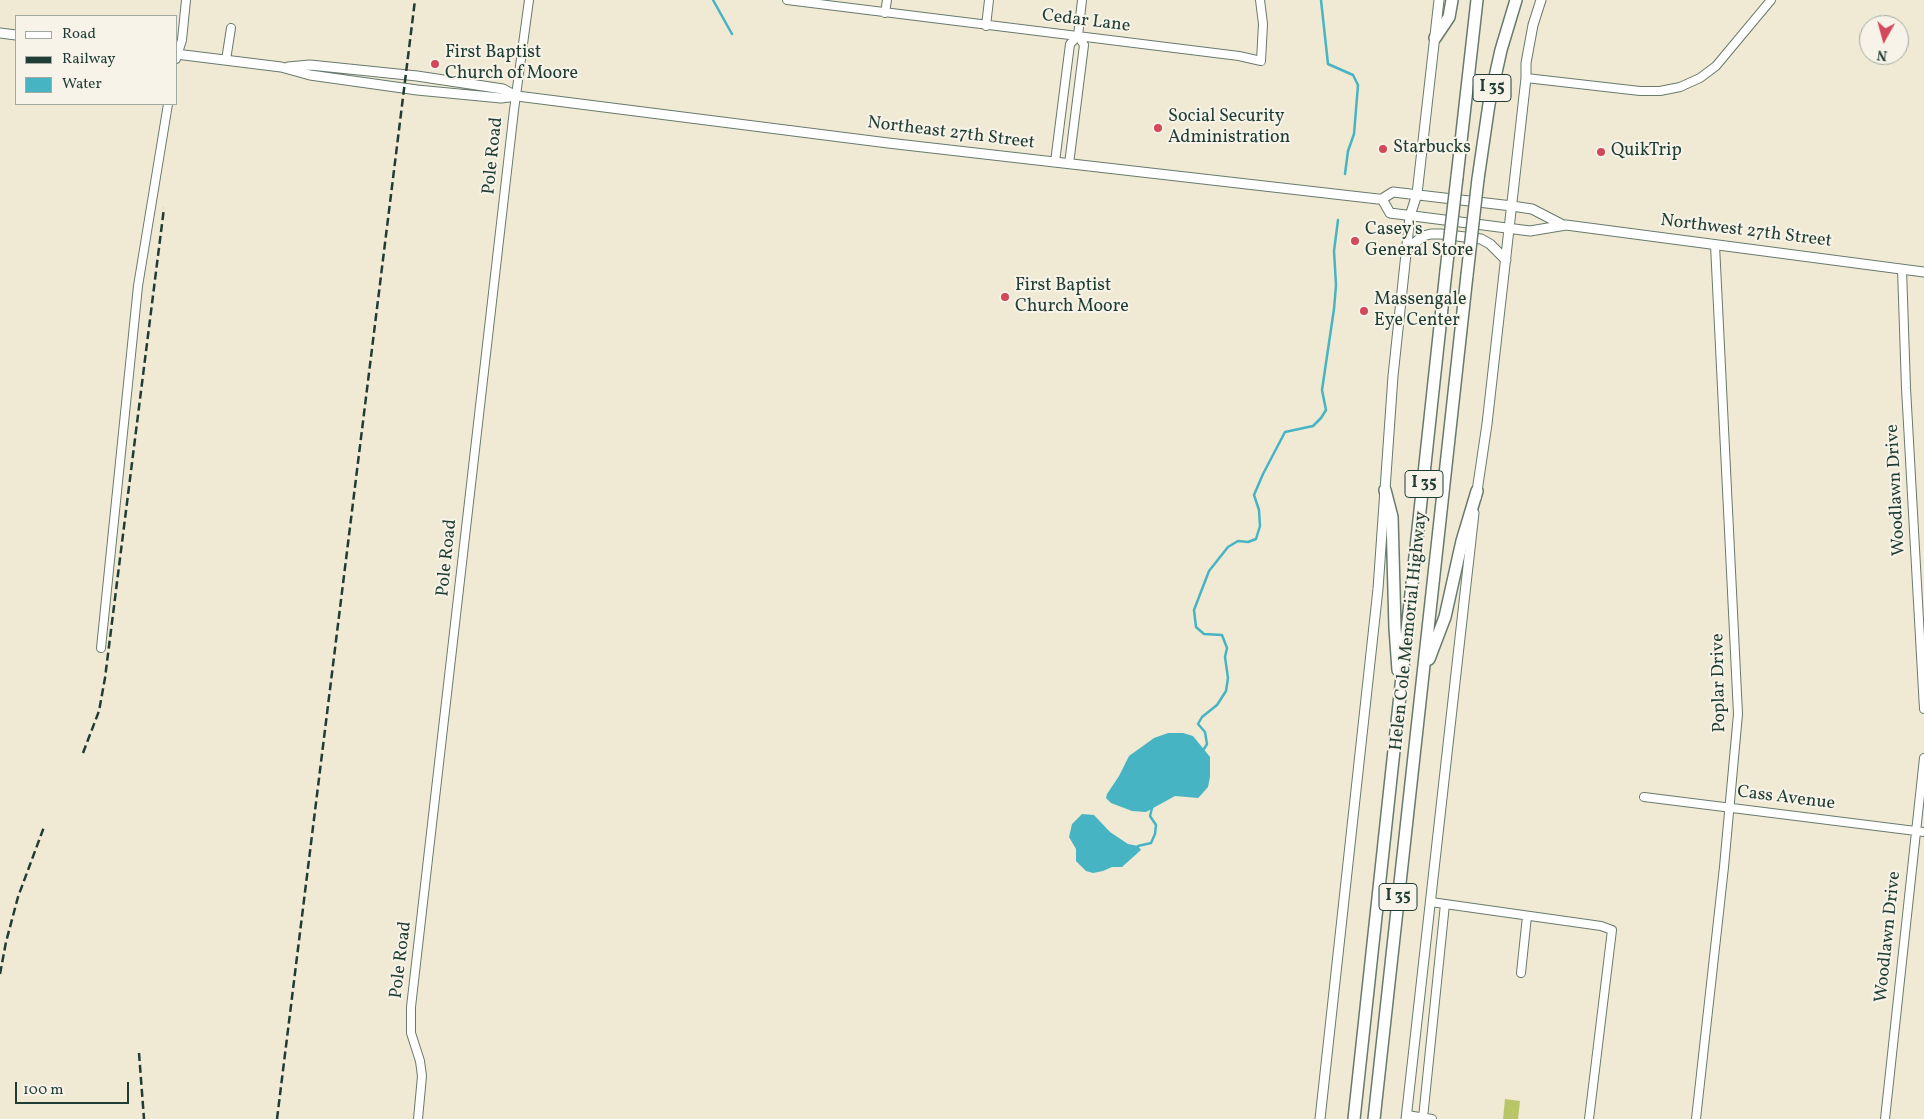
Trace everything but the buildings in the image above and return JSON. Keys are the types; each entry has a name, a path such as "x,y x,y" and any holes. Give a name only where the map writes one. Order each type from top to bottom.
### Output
{"highway":[{"path":"1434,38 1449,17 1452,0"},
{"name":"Helen Cole Memorial Highway","path":"1354,1119 1477,0"},
{"name":"Helen Cole Memorial Highway","path":"1374,1119 1478,179 1491,96 1516,0"},
{"path":"1385,490 1392,517 1395,628 1401,696"},
{"path":"1422,675 1445,617 1462,542 1477,491"}],"main road":[{"path":"1320,1119 1377,599 1390,408 1406,250 1410,216 1417,194 1439,0"},
{"path":"1406,1117 1465,583 1488,424 1529,45 1541,0"},
{"path":"0,33 15,35"},
{"name":"Northeast 27th Street","path":"178,56 282,67 310,75 387,87 501,98 516,96 1069,164 1382,199 1393,192 1417,194"},
{"name":"Northeast 27th Street","path":"282,67 310,65 417,76 503,89 516,96"},
{"name":"Northwest 27th Street","path":"1417,194 1532,209 1563,225"},
{"path":"1382,199 1390,214 1410,216"},
{"name":"Northwest 27th Street","path":"1410,216 1530,232 1563,225 1924,272"},
{"path":"1406,250 1423,236 1442,234 1481,239 1490,244 1506,260"}],"street":[{"path":"178,53 182,40 186,0"},
{"name":"Pole Road","path":"418,1119 422,1076 420,1061 411,1033 411,1007 516,96 529,0"},
{"name":"Cedar Lane","path":"787,0 1239,56 1262,61 1263,24 1260,0"},
{"path":"885,13 887,0"},
{"path":"986,26 988,0"},
{"path":"1055,162 1070,44 1078,36 1082,0"},
{"path":"1526,78 1640,91 1660,91 1680,87 1700,78 1716,66 1772,0"},
{"path":"226,60 231,28"},
{"path":"1069,164 1084,44 1078,36"},
{"path":"101,648 138,286 168,105"},
{"name":"Poplar Drive","path":"1696,1119 1737,730 1737,689 1715,245"},
{"name":"Woodlawn Drive","path":"1902,269 1906,388 1924,708"},
{"name":"Woodlawn Drive","path":"1885,1119 1920,832 1924,758"},
{"name":"Cass Avenue","path":"1644,797 1920,832"},
{"path":"1431,902 1601,926 1612,930 1588,1119"},
{"path":"1406,1117 1427,1118 1446,904"},
{"path":"1521,973 1527,916"}],"green space":[{"path":"1505,1099 1520,1101 1518,1119 1503,1119"}],"water":[{"path":"1168,733 1183,733 1193,736 1210,757 1208,787 1198,798 1175,796 1146,812 1132,811 1111,803 1106,798 1107,794 1129,756 1154,738"},
{"path":"1082,814 1094,815 1110,832 1128,844 1138,846 1141,850 1122,867 1112,867 1093,873 1086,871 1076,861 1076,849 1069,837 1072,824"}],"waterway":[{"path":"713,0 732,34"},
{"path":"1321,0 1328,64 1353,75 1358,85 1354,134 1348,151 1345,174"},
{"path":"1204,749 1207,744 1205,732 1198,724 1202,717 1217,705 1226,691 1228,678 1225,657 1227,648 1222,635 1204,634 1196,627 1194,610 1209,571 1228,547 1238,541 1248,542 1256,539 1260,526 1259,510 1254,495 1285,432 1313,426 1326,410 1322,390 1334,309 1336,285 1334,251 1338,220"},
{"path":"1138,846 1151,843 1155,834 1156,825 1150,816 1152,808"}],"railway":[{"path":"277,1119 415,0"},
{"path":"83,753 99,711 105,678 164,208"},
{"path":"0,974 18,897 44,827"},
{"path":"139,1053 144,1119"}],"place":[{"name":"First Baptist Church of Moore","path":"435,64"},
{"name":"Social Security Administration","path":"1158,128"},
{"name":"Starbucks","path":"1383,149"},
{"name":"QuikTrip","path":"1601,152"},
{"name":"Casey's General Store","path":"1355,241"},
{"name":"First Baptist Church Moore","path":"1005,297"},
{"name":"Massengale Eye Center","path":"1364,311"}]}
